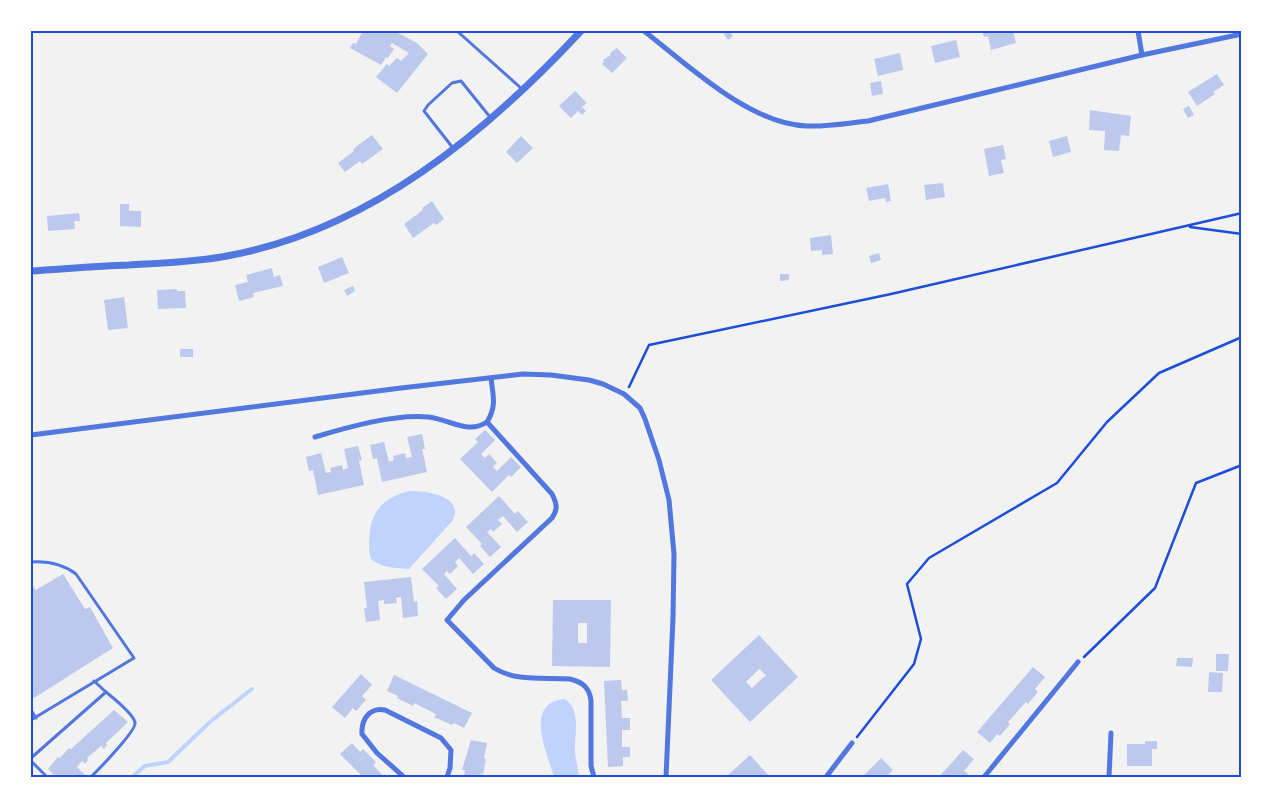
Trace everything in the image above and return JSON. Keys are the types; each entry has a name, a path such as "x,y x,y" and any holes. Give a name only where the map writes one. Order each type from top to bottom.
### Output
{"street":[{"path":"31,271 199,260 262,248 319,229 368,205 431,166 491,117 581,31"},
{"path":"644,31 738,102 771,118 806,126 828,126 868,121 1142,55 1242,34"},
{"path":"1138,31 1142,55"},
{"path":"31,435 523,374 573,377 603,384 625,395 640,408 645,419 659,460 669,500 674,554 674,618 666,777"},
{"path":"316,437 343,429 402,417 434,418 469,428 479,428 493,412 494,403 491,378"},
{"path":"486,422 552,494 557,510 552,518 470,594 447,620 494,668 503,674 570,679 585,686 590,692 591,700 591,766 594,777"},
{"path":"984,777 1078,662"},
{"path":"404,777 377,752 362,734 363,722 371,712 378,709 385,710 441,738 451,750 450,768 447,777"},
{"path":"1109,777 1111,733"},
{"path":"826,777 852,743"}],"lane":[{"path":"457,31 522,89"},
{"path":"453,148 424,111 452,83 461,81 491,117"},
{"path":"31,562 54,563 76,574 134,658 31,720"},
{"path":"91,777 129,735 135,725 130,715 94,681"},
{"path":"47,777 31,760 106,692"},
{"path":"31,710 36,718"}],"path":[{"path":"625,395 649,345 881,296 1242,214"},
{"path":"1186,226 1242,234"},
{"path":"852,743 914,664 921,639 907,584 929,558 1057,483 1108,422 1159,373 1242,337"},
{"path":"1078,662 1155,588 1196,483 1242,465"}],"water":[{"path":"410,491 434,494 449,500 455,512 453,520 409,569 379,564 371,559 369,552 370,531 374,515 388,500"},
{"path":"565,699 574,710 576,724 575,753 579,777 554,777 543,743 541,719 545,709 552,702"}],"building":[{"path":"363,31 394,31 417,43 428,54 397,93 376,77 387,64 389,66 397,58 401,61 409,53 392,43 390,46 394,49 381,65 350,48 353,43 356,44"},
{"path":"722,31 730,31 733,36 728,40"},
{"path":"982,31 1013,31 1016,43 991,50 988,36 984,37"},
{"path":"956,40 960,57 935,63 931,46"},
{"path":"617,48 627,58 612,73 602,64 603,60"},
{"path":"900,53 903,70 878,76 874,59"},
{"path":"1217,74 1224,85 1213,92 1215,94 1197,106 1188,92"},
{"path":"881,81 883,94 872,96 870,83"},
{"path":"575,91 587,103 582,107 586,111 582,115 578,111 571,118 559,106"},
{"path":"1189,106 1194,115 1188,118 1183,109"},
{"path":"1090,110 1131,116 1129,136 1121,135 1119,151 1104,150 1105,131 1089,130"},
{"path":"372,135 383,149 362,164 360,161 345,172 338,163"},
{"path":"521,136 533,148 517,163 506,152"},
{"path":"1067,136 1071,152 1053,157 1049,141"},
{"path":"1003,145 1006,159 1001,160 1004,173 989,176 984,149"},
{"path":"943,183 945,197 926,200 924,185"},
{"path":"888,184 891,201 886,202 885,198 869,201 866,188"},
{"path":"432,201 444,219 436,225 434,223 413,238 404,224"},
{"path":"120,204 129,204 129,211 141,211 141,227 120,226"},
{"path":"79,213 80,221 74,221 75,229 48,231 47,216"},
{"path":"831,235 833,254 822,255 822,250 811,251 810,238"},
{"path":"879,253 881,260 871,263 869,256"},
{"path":"342,257 349,273 324,283 318,267"},
{"path":"272,268 274,277 280,275 283,286 253,293 254,297 239,301 235,285 248,282 246,275"},
{"path":"780,274 789,274 789,280 780,281"},
{"path":"353,286 355,291 347,296 344,290"},
{"path":"177,289 177,291 185,291 186,308 158,309 157,290"},
{"path":"124,297 128,328 108,330 104,300"},
{"path":"180,349 193,349 193,357 180,357"},
{"path":"485,430 495,440 481,454 485,458 489,454 497,463 493,467 497,471 511,457 521,467 511,477 509,475 492,492 460,459 478,442 475,439"},
{"path":"422,434 425,449 422,449 427,472 382,482 377,458 373,459 370,445 384,442 389,462 394,460 393,456 405,453 406,458 412,457 407,437"},
{"path":"358,446 362,460 359,461 364,485 318,495 313,470 309,471 306,457 321,453 326,473 331,472 330,468 342,465 343,470 348,468 344,449"},
{"path":"499,496 515,514 518,511 528,522 517,532 503,516 498,520 502,524 493,532 491,529 487,532 501,547 490,557 480,546 482,544 466,527"},
{"path":"455,538 471,556 474,553 484,564 473,574 459,558 455,562 458,566 450,574 447,571 444,574 457,589 446,599 436,588 439,586 422,569"},
{"path":"63,574 85,609 90,607 113,648 34,698 31,694 31,584 36,590"},
{"path":"411,577 414,602 417,601 418,616 403,618 401,597 396,598 397,603 384,604 384,600 378,601 380,620 366,622 364,608 367,608 364,582"},
{"path":"553,600 611,600 610,667 552,666","holes":["578,623 587,623 587,643 578,643"]},
{"path":"759,635 798,677 750,722 711,680","holes":["759,669 766,675 752,688 746,682"]},
{"path":"1216,654 1229,654 1228,671 1216,671"},
{"path":"1177,658 1193,658 1192,667 1176,666"},
{"path":"1033,667 1045,677 1035,689 1038,692 1008,722 1010,724 1000,736 997,734 990,743 977,732"},
{"path":"1209,672 1223,673 1222,692 1208,692"},
{"path":"361,674 372,685 362,696 366,700 356,711 353,708 345,718 332,707"},
{"path":"394,675 472,713 464,728 434,717 436,714 414,703 413,706 387,691"},
{"path":"621,680 622,690 627,690 628,701 621,701 622,718 630,718 630,730 622,730 622,747 630,747 630,757 623,757 623,766 608,767 604,681"},
{"path":"114,710 128,722 106,743 107,745 104,749 101,746 87,758 88,760 85,764 82,761 77,767 87,777 56,777 48,769 58,757 60,758 69,748 71,749"},
{"path":"471,740 487,743 483,774 481,773 480,777 464,777 465,770 462,770"},
{"path":"1145,741 1157,741 1157,749 1152,749 1152,766 1127,766 1127,744 1145,744"},
{"path":"352,743 360,752 363,749 376,762 373,765 384,777 363,777 340,754"},
{"path":"963,750 974,759 964,771 968,774 966,777 939,777"},
{"path":"750,755 770,777 726,777"},
{"path":"881,758 893,770 886,777 862,777"}],"waterway":[{"path":"132,777 145,766 168,762 211,721 252,689"}]}
